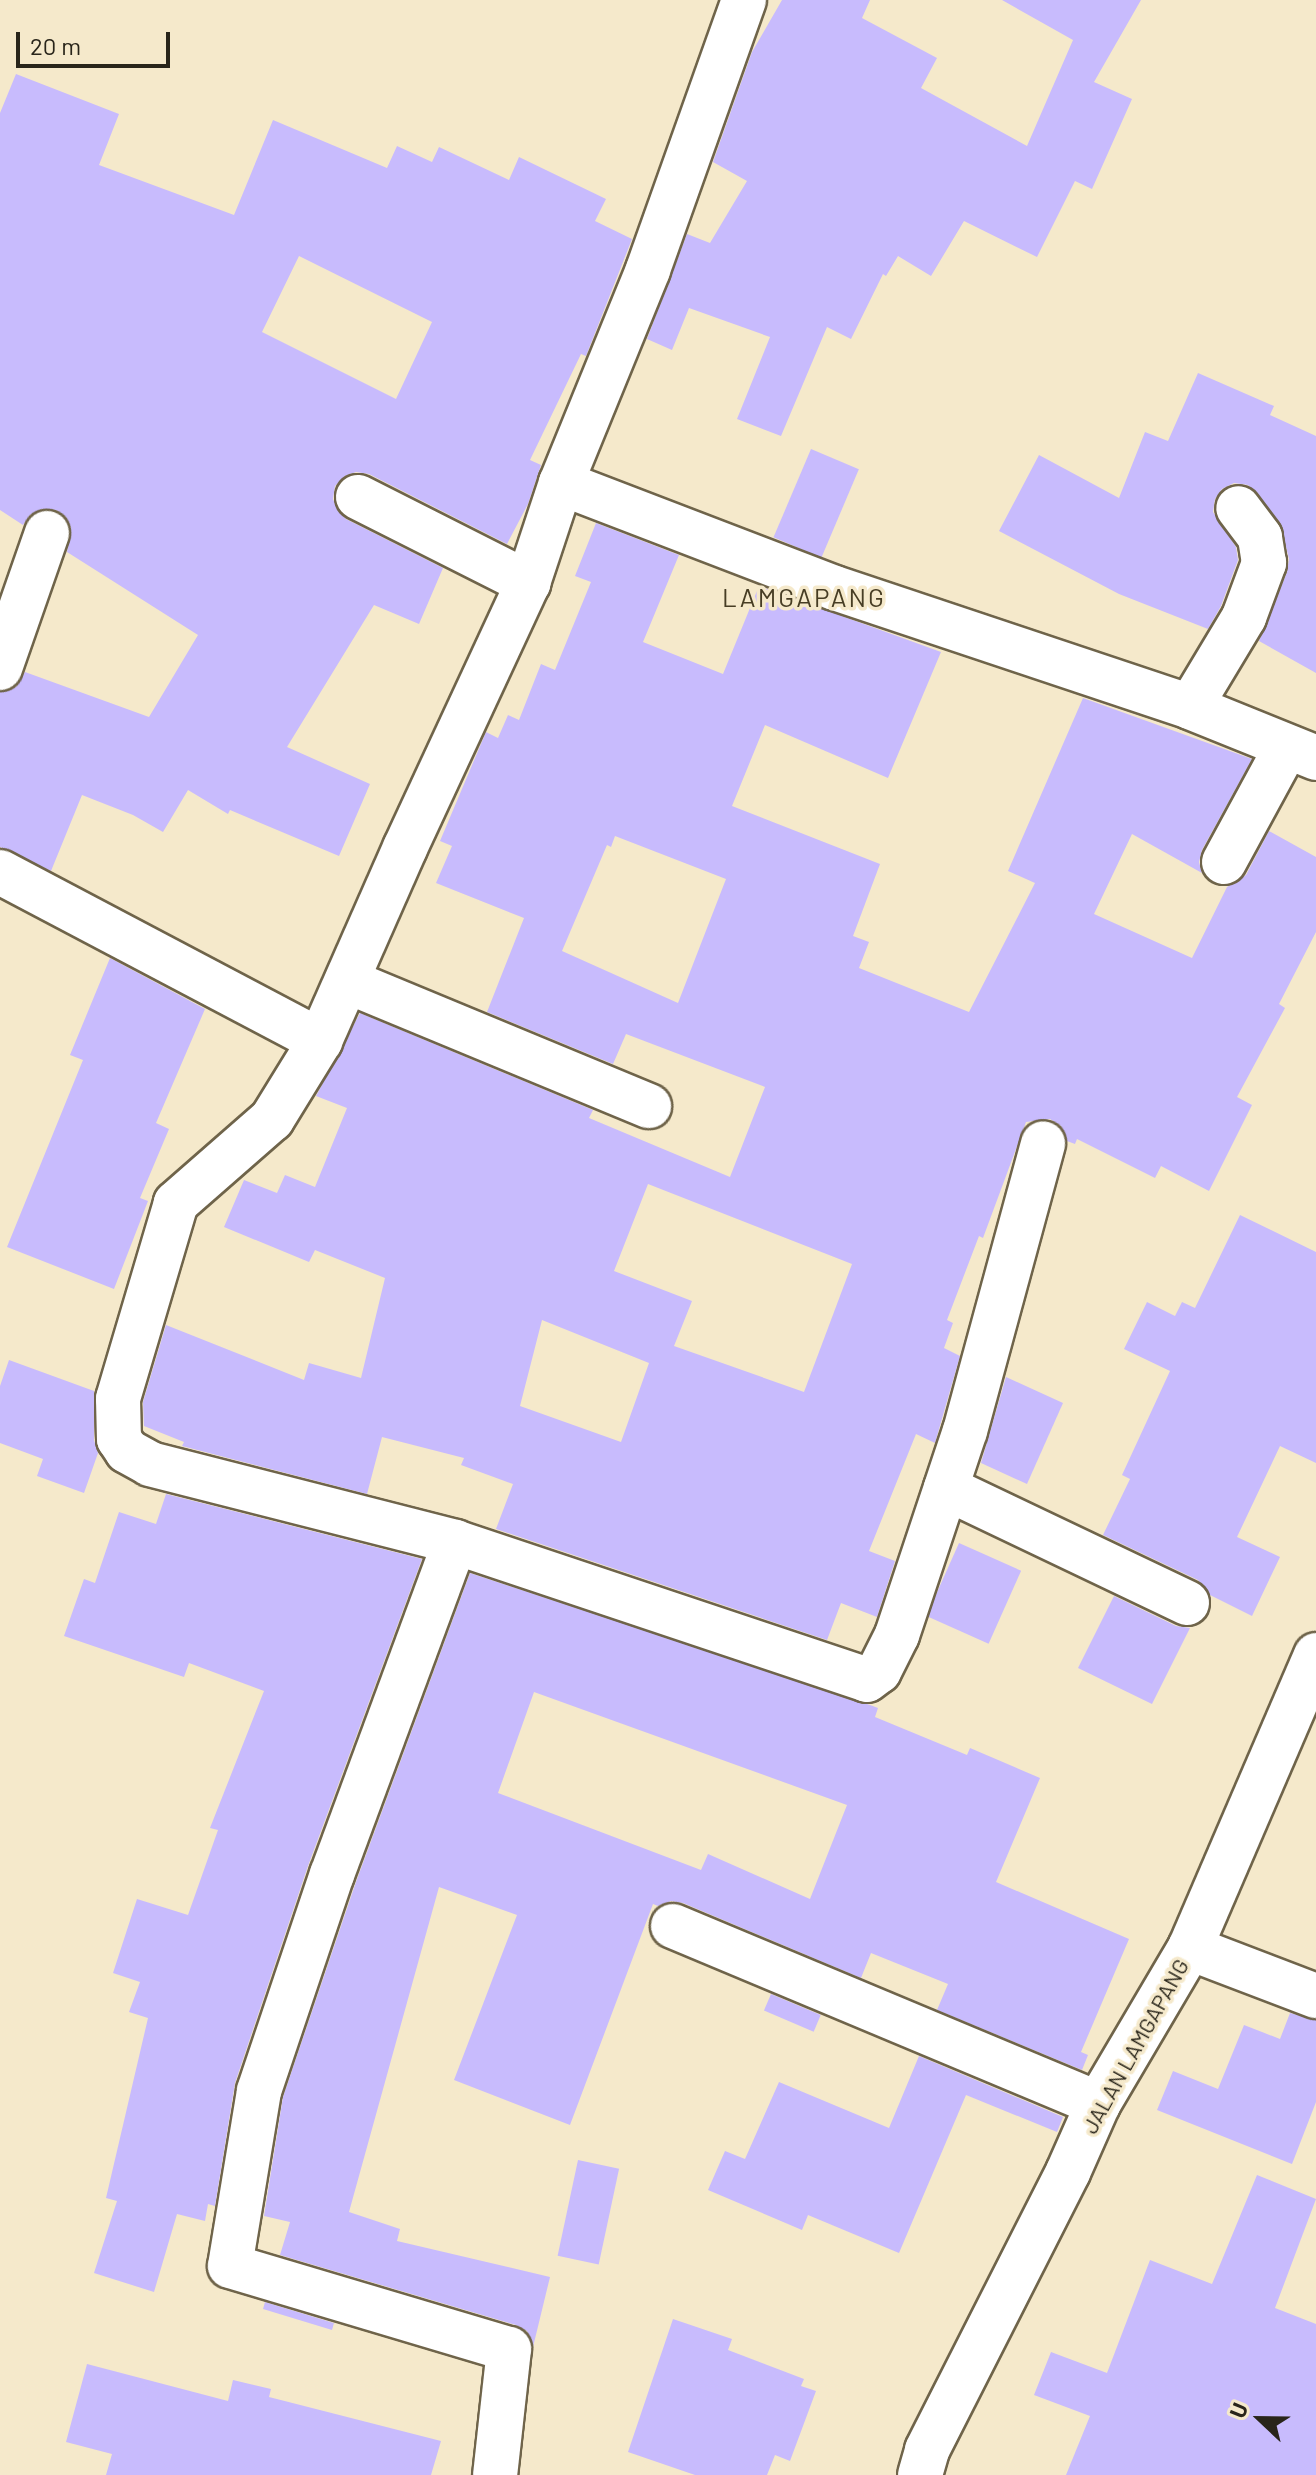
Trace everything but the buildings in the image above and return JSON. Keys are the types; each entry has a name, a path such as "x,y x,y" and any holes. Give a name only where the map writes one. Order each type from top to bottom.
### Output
{"street":[{"path":"744,0 648,270 561,483 528,583 405,848 320,1041 272,1119 176,1203 118,1399 119,1439 127,1451 150,1464 455,1542 867,1680 879,1671 897,1635 965,1431 1043,1143"},
{"path":"561,483 835,588 1190,707 1306,753"},
{"path":"561,483 1306,753"},
{"path":"358,497 528,583"},
{"path":"1190,707 1244,617 1264,563 1260,537 1238,508"},
{"path":"0,668 47,533"},
{"path":"1224,862 1306,753"},
{"path":"0,872 320,1041"},
{"path":"347,981 649,1106"},
{"path":"946,1488 1187,1603"},
{"path":"455,1542 332,1874 259,2091 230,2266 509,2349 495,2475"},
{"name":"JALAN LAMGAPANG","path":"920,2475 927,2450 1068,2172 1098,2104 1190,1948 1316,1655"},
{"path":"673,1926 1098,2104"},
{"path":"1190,1948 1316,1996"}],"district":[{"name":"LAMGAPANG","path":"804,597"}]}
